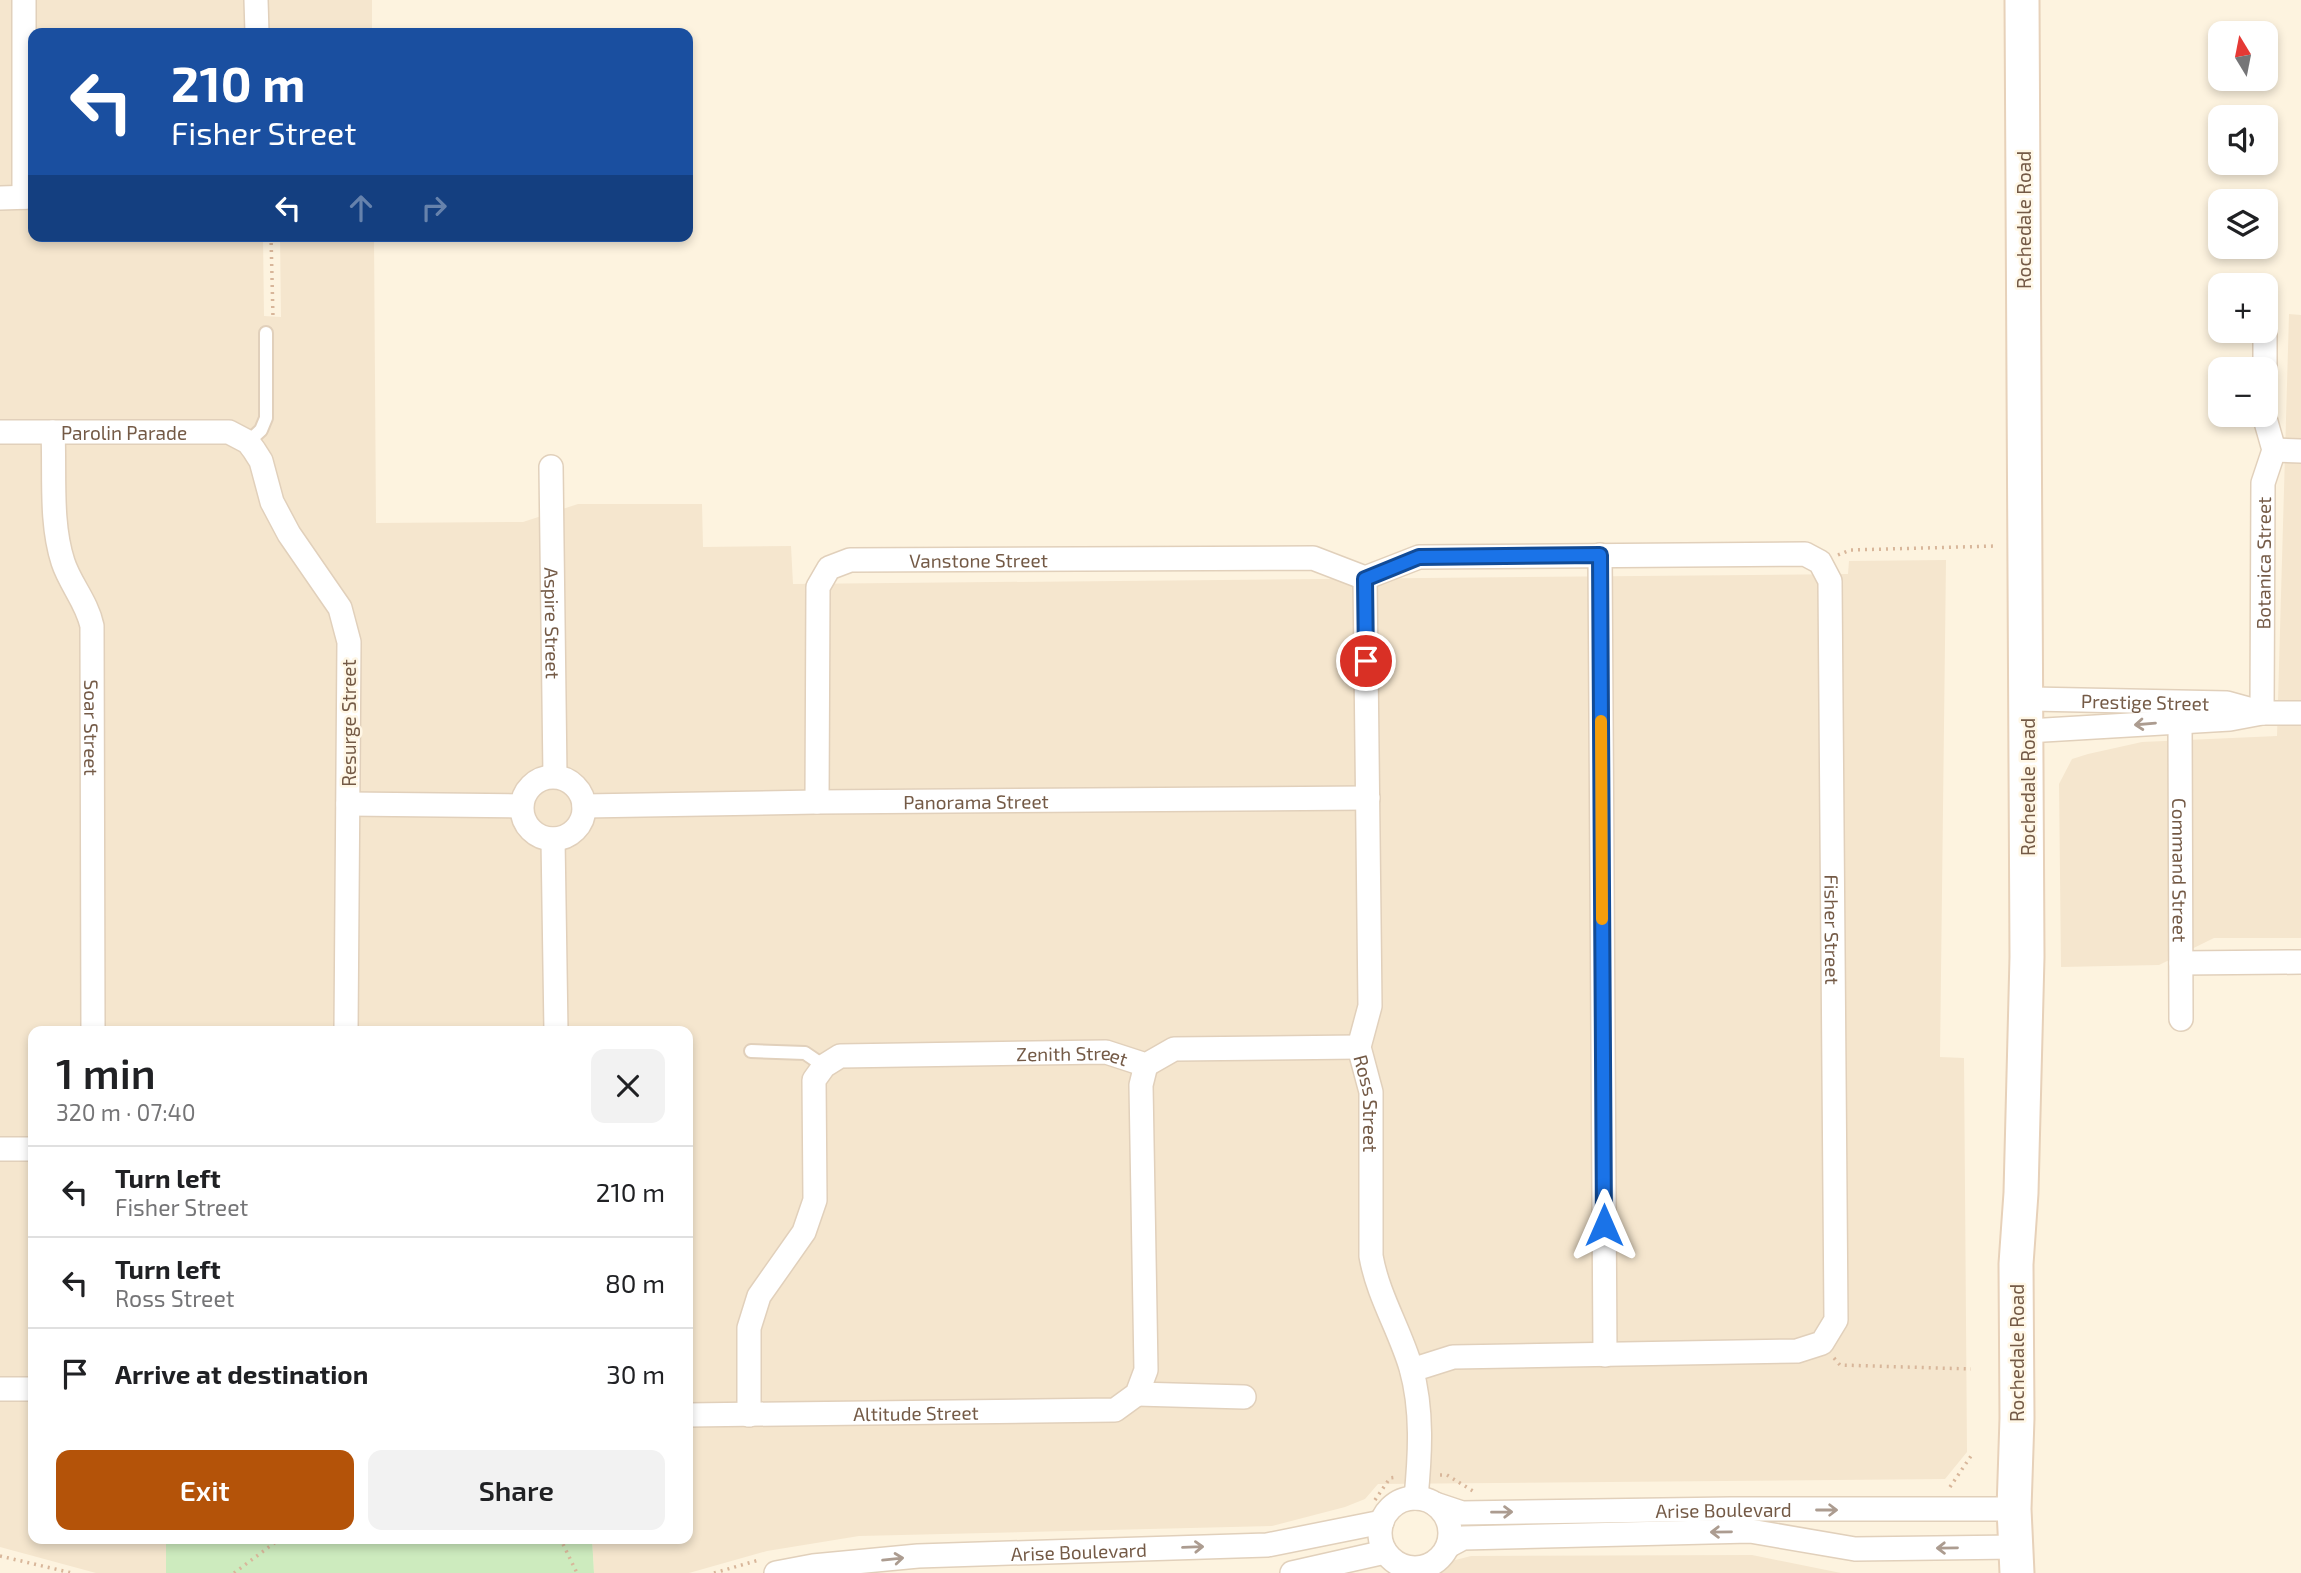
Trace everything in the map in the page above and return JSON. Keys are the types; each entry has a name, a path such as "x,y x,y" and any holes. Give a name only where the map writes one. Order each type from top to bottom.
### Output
{"main road":[{"name":"Rochedale Road","path":"2016,1560 2016,1264 2021,1193 2026,971 2027,715 2022,0"}],"street":[{"path":"24,0 28,158"},
{"path":"256,0 257,28"},
{"path":"0,198 28,197"},
{"path":"2267,427 2274,450 2301,451"},
{"name":"Parolin Parade","path":"0,432 229,432 248,442"},
{"name":"Soar Street","path":"53,432 59,547 64,566 85,603 92,626 93,1026"},
{"name":"Resurge Street","path":"248,442 261,461 272,502 289,534 340,608 349,642 346,1026"},
{"name":"Botanica Street","path":"2262,713 2263,483 2274,450"},
{"name":"Aspire Street","path":"551,467 555,776"},
{"path":"1365,579 1419,557 1805,554 1820,562"},
{"path":"1600,555 1605,1355"},
{"name":"Vanstone Street","path":"817,802 818,587 829,568 850,561 1313,558 1365,579"},
{"name":"Fisher Street","path":"1820,562 1830,581 1836,1320 1822,1343"},
{"name":"Ross Street","path":"1365,579 1370,1006 1359,1047 1371,1092 1371,1256 1375,1278 1412,1370 1417,1395 1426,1501"},
{"name":"Prestige Street","path":"2027,715 2227,703 2262,713"},
{"name":"Prestige Street","path":"2027,715 2063,730 2230,719 2262,713 2301,713"},
{"name":"Command Street","path":"2180,721 2181,1019"},
{"path":"555,776 576,786 582,795 584,806 579,826 563,838 553,839 540,837 530,830 523,819 521,806 524,794 532,784 555,776"},
{"name":"Panorama Street","path":"584,806 1368,798"},
{"path":"348,804 521,806"},
{"path":"553,839 556,1026"},
{"path":"2181,963 2301,962"},
{"name":"Zenith Street","path":"824,1066 840,1056 1106,1052 1146,1065 1174,1049 1359,1047"},
{"path":"1137,1394 1146,1370 1141,1085 1146,1065"},
{"path":"749,1415 749,1328 759,1296 804,1232 815,1200 814,1080 824,1066"},
{"path":"0,1149 28,1149"},
{"path":"1412,1370 1453,1356 1797,1351 1822,1343"},
{"path":"0,1389 28,1389"},
{"name":"Altitude Street","path":"693,1415 1115,1410 1137,1394 1244,1397"},
{"path":"1405,1499 1426,1501 1443,1512 1449,1523 1448,1546 1436,1561 1418,1570 1399,1564 1385,1552 1381,1542 1382,1522 1395,1504 1405,1499"},
{"name":"Arise Boulevard","path":"1426,1501 1462,1513 2014,1509"},
{"name":"Arise Boulevard","path":"776,1573 813,1566 918,1556 1267,1545 1382,1522"},
{"name":"Arise Boulevard","path":"1448,1546 1463,1538 1750,1531 1856,1549 2016,1560"},
{"path":"1292,1573 1385,1552"}],"lane":[{"path":"248,442 261,430 266,418 266,333"},
{"path":"751,1051 805,1053 824,1066"}],"path":[{"path":"266,333 273,316 271,242"},
{"path":"1820,562 1850,551 2024,545"},
{"path":"1822,1343 1840,1365 1971,1369"},
{"path":"234,1573 273,1544"},
{"path":"563,1544 577,1573"},
{"path":"0,1556 72,1573"}],"shaded area":[{"path":"0,0 372,0 372,28 28,28 28,242 263,242 264,316 281,317 280,242 374,242 376,523 523,522 578,504 702,504 703,547 791,546 793,584 1848,574 1849,561 1946,560 1940,1057 1964,1058 1967,1452 1945,1479 1378,1484 1365,1499 1345,1507 1272,1526 859,1536 767,1551 689,1573 594,1573 592,1544 693,1544 693,1026 28,1026 28,1544 166,1544 166,1573 96,1573 0,1547"},
{"path":"2289,314 2301,315 2301,938 2214,938 2159,965 2061,967 2059,784 2072,759 2142,742 2277,736"},
{"path":"1752,1555 1841,1573 1405,1573 1471,1556"}],"green space":[{"path":"166,1544 592,1544 594,1573 166,1573"}],"slow traffic":[{"path":"1601,721 1602,919"}],"route":[{"path":"1366,661 1365,579 1419,557 1600,555 1604,1225"}]}
